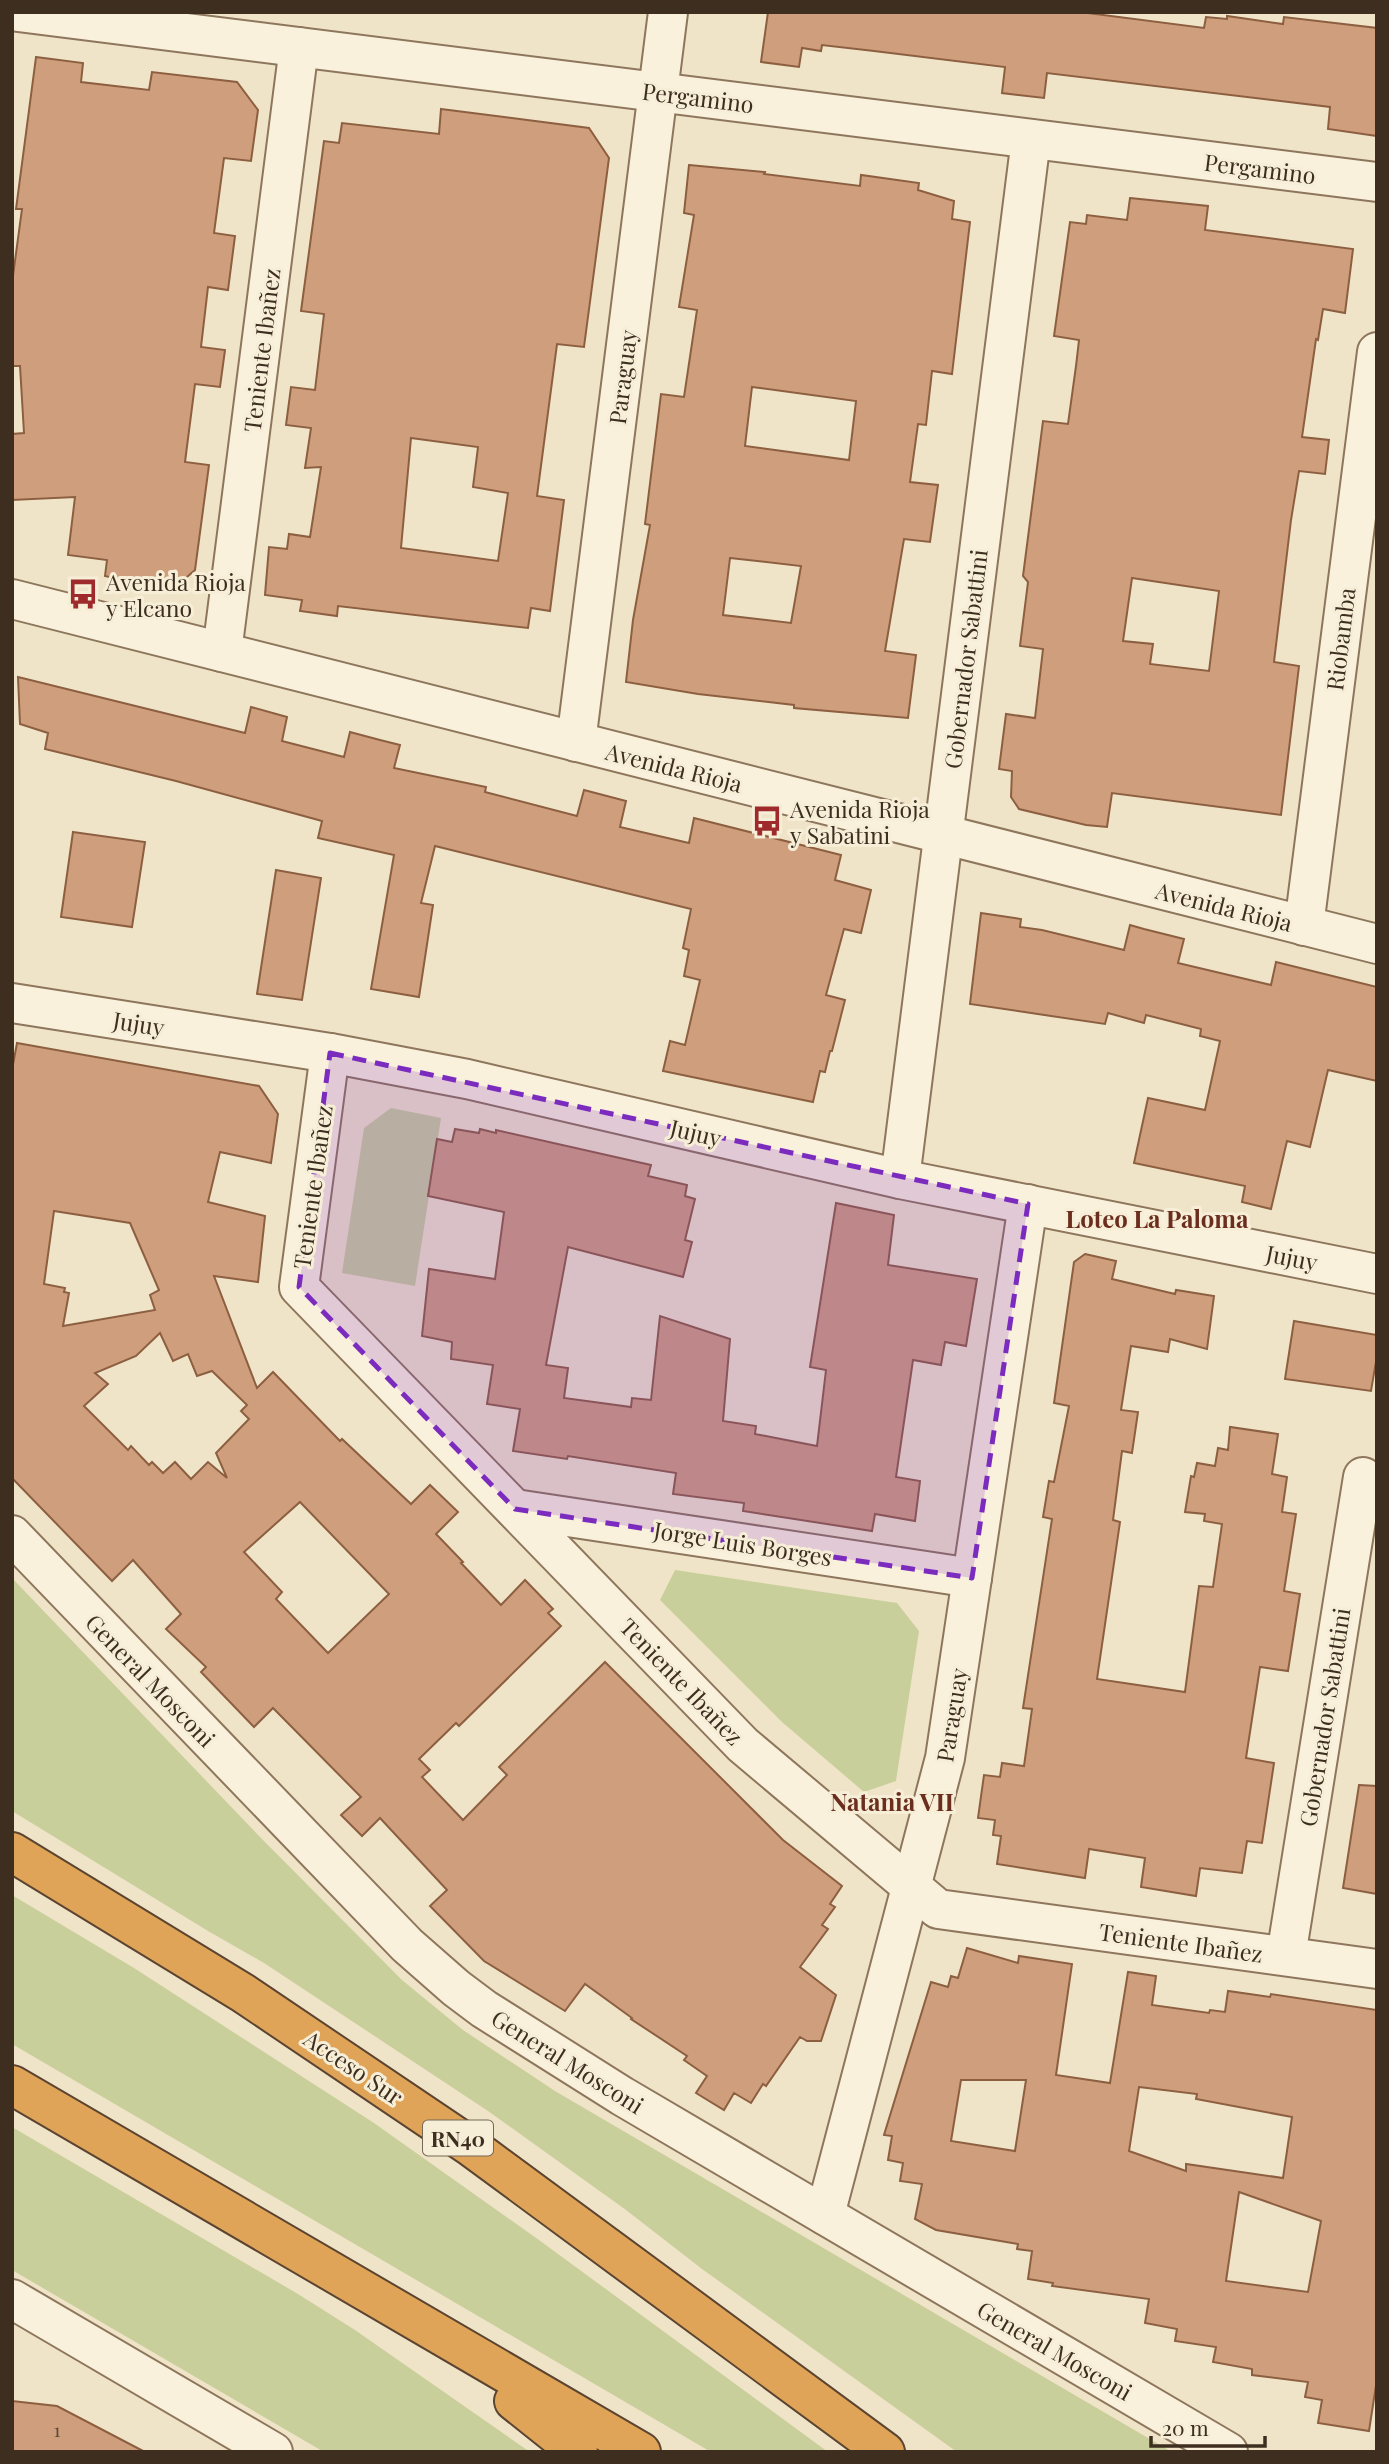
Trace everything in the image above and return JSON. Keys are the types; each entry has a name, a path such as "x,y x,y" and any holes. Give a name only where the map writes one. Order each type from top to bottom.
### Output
{"highway":[{"name":"Acceso Sur","path":"12,1852 243,1993 470,2146 886,2452"},
{"path":"12,2085 641,2452"},
{"path":"390,2306 578,2452"}],"street":[{"name":"Pergamino","path":"18,12 1377,183"},
{"name":"Paraguay","path":"576,742 668,12"},
{"name":"Teniente Ibañez","path":"222,652 299,47"},
{"name":"Gobernador Sabattini","path":"900,1179 1031,139"},
{"name":"Riobamba","path":"1304,926 1377,352"},
{"name":"Avenida Rioja","path":"12,599 1377,944"},
{"name":"Jujuy","path":"12,1003 330,1053 467,1079 900,1179 1377,1274"},
{"name":"Teniente Ibañez","path":"330,1053 299,1287 743,1745 937,1909 1377,1969"},
{"name":"Paraguay","path":"825,2215 945,1758 1028,1204"},
{"name":"Gobernador Sabattini","path":"1286,1956 1363,1476"},
{"name":"Jorge Luis Borges","path":"515,1509 972,1578"},
{"name":"General Mosconi","path":"12,1535 362,1900 456,1988 525,2037 1228,2452"},
{"path":"12,2299 273,2452"}],"highlighted area":[{"path":"330,1053 1028,1204 972,1578 515,1509 299,1287"}],"green space":[{"path":"391,1108 441,1118 415,1286 342,1273 364,1128"},
{"path":"675,1570 897,1603 919,1631 896,1781 864,1792 782,1722 660,1600"},
{"path":"12,1578 261,1838 402,1980 463,2030 555,2091 1172,2452 957,2452 488,2111 264,1963 12,1811"},
{"path":"12,1895 134,1968 374,2123 828,2452 711,2452 12,2044"},
{"path":"12,2127 298,2294 355,2330 530,2452 324,2452 12,2270"}],"building":[{"path":"768,12 1080,12 1204,28 1206,17 1227,19 1227,16 1283,24 1284,17 1377,28 1377,136 1328,129 1330,107 1047,73 1044,98 1002,93 1005,67 874,51 822,45 821,51 802,48 799,67 761,62"},
{"path":"36,57 83,63 81,82 149,90 152,72 237,82 258,110 251,161 224,158 214,233 235,236 228,290 208,287 201,347 225,350 220,387 195,384 185,462 209,465 195,570 171,591 105,576 107,560 68,555 75,497 12,500 12,434 24,433 20,366 12,366 12,283 22,209 16,209"},
{"path":"441,109 589,128 609,158 584,347 557,344 537,496 564,500 550,611 531,608 528,628 338,606 337,616 300,611 302,600 265,595 269,547 287,549 289,534 310,537 321,467 305,468 311,428 286,425 291,387 315,390 324,314 301,311 324,141 339,143 342,123 439,134","holes":["411,438 478,447 473,487 508,493 498,561 401,548"]},
{"path":"689,165 765,172 764,174 860,186 861,175 919,183 918,190 954,201 952,219 970,222 952,374 932,371 926,425 918,424 910,482 938,485 930,542 904,539 885,651 916,655 908,718 794,708 794,705 698,694 626,682 633,620 650,525 645,524 661,394 684,397 697,310 679,307 694,215 684,213","holes":["752,387 856,401 849,460 745,446","730,558 801,566 791,623 723,615"]},
{"path":"1130,198 1208,206 1205,230 1353,249 1345,313 1323,309 1302,437 1329,440 1325,474 1299,471 1291,520 1274,662 1299,666 1281,815 1112,793 1107,827 1086,825 1019,809 1011,797 1012,771 999,769 1006,714 1035,718 1043,649 1020,646 1028,582 1023,576 1043,421 1068,424 1076,366 1079,340 1054,336 1070,222 1086,224 1087,215 1127,220","holes":["1132,578 1219,591 1209,671 1150,664 1153,644 1123,641"]},
{"path":"18,677 245,733 251,707 287,717 282,741 344,757 350,732 400,745 394,768 486,787 485,792 577,816 584,790 626,801 620,827 689,843 694,818 841,855 835,880 871,890 861,933 844,929 826,995 845,1000 832,1051 825,1072 820,1071 813,1102 663,1071 670,1041 685,1045 700,980 684,976 689,950 683,948 691,909 435,846 421,903 433,905 419,997 371,989 394,855 318,838 322,821 45,749 48,733 20,724"},
{"path":"73,832 145,842 132,927 61,917"},
{"path":"276,870 321,878 302,1000 257,994"},
{"path":"981,913 1021,919 1020,927 1124,950 1130,925 1184,939 1178,963 1271,985 1276,962 1377,987 1377,1081 1328,1070 1310,1147 1287,1141 1271,1209 1242,1202 1245,1186 1134,1163 1148,1098 1205,1110 1220,1041 1200,1036 1201,1029 1146,1015 1144,1023 1108,1013 1105,1024 970,1004"},
{"path":"17,1043 259,1086 278,1114 271,1163 220,1152 208,1202 265,1216 258,1282 214,1276 257,1388 273,1372 340,1441 342,1439 411,1504 430,1485 458,1512 436,1534 463,1562 461,1563 501,1605 525,1580 553,1609 548,1613 561,1626 459,1726 456,1723 419,1759 430,1770 422,1777 463,1820 507,1775 499,1767 605,1662 783,1840 842,1886 830,1904 835,1907 822,1925 828,1929 800,1967 836,1995 821,2041 807,2041 800,2037 751,2103 734,2093 724,2110 696,2093 707,2076 684,2060 687,2056 585,1984 565,2011 484,1961 430,1906 447,1890 380,1818 362,1836 341,1815 361,1797 273,1708 254,1727 201,1672 206,1667 166,1629 181,1614 133,1560 112,1581 12,1478 12,1070","holes":["54,1211 130,1223 159,1290 150,1295 155,1310 63,1326 69,1293 64,1292 65,1288 44,1284","160,1333 173,1361 188,1354 197,1376 212,1371 247,1405 241,1411 249,1419 216,1453 227,1478 208,1462 191,1479 175,1462 163,1473 152,1462 149,1465 131,1446 128,1450 84,1406 108,1384 95,1373 136,1356","300,1502 389,1594 328,1653 276,1599 282,1592 244,1552"]},
{"path":"455,1129 479,1133 480,1129 496,1133 496,1130 651,1165 648,1176 687,1185 685,1196 695,1199 685,1240 692,1242 683,1277 568,1247 546,1365 568,1368 564,1398 631,1407 632,1398 651,1400 660,1316 730,1339 723,1421 756,1426 755,1434 817,1446 826,1370 810,1367 836,1203 894,1215 888,1265 977,1279 966,1346 945,1342 941,1365 913,1360 896,1477 920,1481 915,1521 875,1514 872,1531 743,1511 744,1503 673,1494 676,1473 568,1456 567,1459 513,1451 520,1409 487,1404 493,1365 451,1359 452,1342 422,1336 429,1269 495,1279 504,1212 428,1196 437,1139 452,1142"},
{"path":"1085,1254 1116,1261 1112,1279 1175,1294 1176,1290 1214,1296 1207,1349 1170,1339 1168,1352 1131,1346 1121,1410 1138,1412 1132,1453 1122,1451 1113,1520 1120,1522 1097,1679 1185,1692 1199,1586 1213,1587 1222,1524 1204,1521 1205,1514 1185,1512 1191,1476 1194,1477 1197,1463 1215,1466 1218,1448 1228,1450 1230,1427 1278,1434 1272,1474 1287,1477 1282,1512 1296,1514 1284,1591 1300,1594 1288,1671 1260,1667 1246,1758 1274,1763 1262,1843 1247,1841 1242,1873 1200,1868 1196,1896 1141,1887 1145,1858 1089,1849 1085,1878 997,1864 1001,1836 993,1835 995,1820 978,1818 984,1775 1000,1777 1002,1763 1024,1766 1032,1709 1023,1708 1052,1519 1043,1517 1049,1481 1054,1482 1069,1406 1054,1403 1074,1262"},
{"path":"1294,1321 1377,1335 1377,1356 1371,1391 1285,1379"},
{"path":"1359,1785 1377,1786 1377,1894 1343,1888"},
{"path":"967,1948 1018,1963 1019,1956 1072,1964 1056,2075 1110,2083 1128,1972 1156,1976 1152,2005 1209,2013 1210,2010 1225,2012 1228,1991 1270,1997 1271,1994 1377,2010 1377,2379 1369,2431 1318,2423 1322,2400 1305,2397 1308,2382 1252,2375 1252,2369 1213,2362 1216,2347 1175,2341 1177,2329 1145,2323 1149,2299 1052,2286 1053,2283 1028,2279 1032,2251 1017,2249 1018,2244 936,2230 915,2219 922,2184 900,2181 903,2163 888,2160 892,2136 884,2135 931,1982 948,1987 951,1976 958,1978","holes":["961,2080 1026,2080 1015,2151 951,2141","1139,2087 1197,2094 1196,2099 1292,2117 1283,2178 1186,2164 1186,2171 1129,2151","1239,2192 1321,2221 1308,2292 1226,2281"]},
{"path":"12,2401 57,2406 145,2452 12,2452"}],"place":[{"name":"Avenida Rioja y Elcano","path":"83,594"},
{"name":"Avenida Rioja y Sabatini","path":"767,821"}],"district":[{"name":"Loteo La Paloma","path":"1157,1218"},
{"name":"Natania VII","path":"892,1801"}]}
